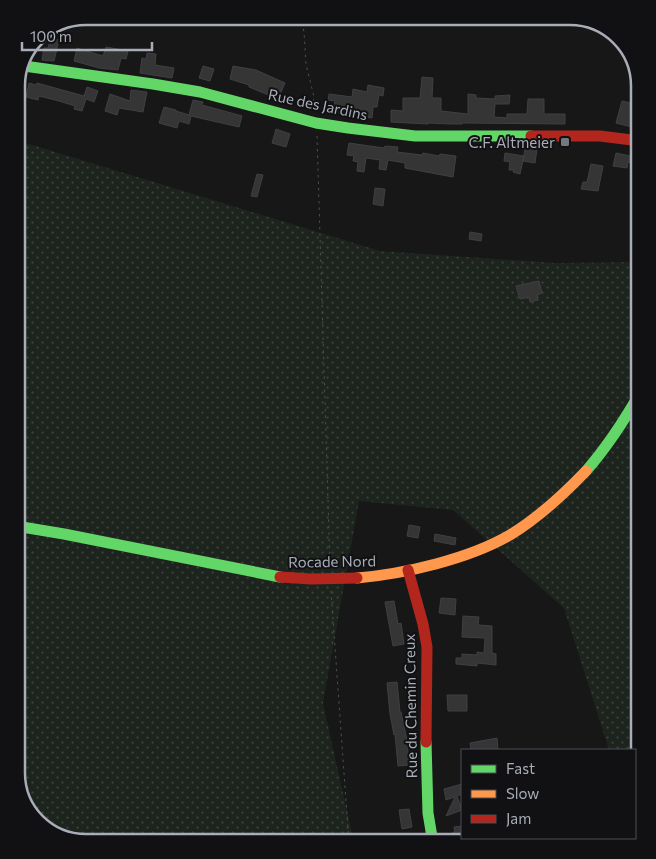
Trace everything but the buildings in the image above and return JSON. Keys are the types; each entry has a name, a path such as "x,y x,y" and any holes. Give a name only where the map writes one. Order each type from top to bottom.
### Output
{"street":[{"name":"Rue des Jardins","path":"28,67 200,92 348,128 415,136 600,136 631,140"},
{"name":"Rocade Nord","path":"25,528 280,577 310,579 368,578 456,558 489,546 527,524 556,501 598,459 631,408"},
{"name":"Rue du Chemin Creux","path":"408,570 424,624 427,647 426,768 428,813 432,834"}],"path":[{"path":"303,25 306,64 314,98 313,121 328,538"},
{"path":"334,631 348,834"}],"shaded area":[{"path":"25,143 380,251 555,263 631,262 631,749 609,749 564,608 453,510 359,501 323,703 352,834 86,834 70,832 52,824 40,813 31,800 26,785 25,773"}],"traffic: fast":[{"path":"28,67 200,92 316,123 348,128 415,136 531,136"},
{"path":"586,471 615,434 631,409"},
{"path":"25,528 280,577"},
{"path":"426,742 428,813 432,834"}],"traffic: slow":[{"path":"357,578 395,573 436,564 494,544 540,514 586,471"}],"traffic: jam":[{"path":"531,136 600,136 631,140"},
{"path":"408,570 423,624 427,647 426,742"},
{"path":"280,577 311,579 357,578"}],"place":[{"name":"C.F. Altmeier","path":"565,142"}]}
